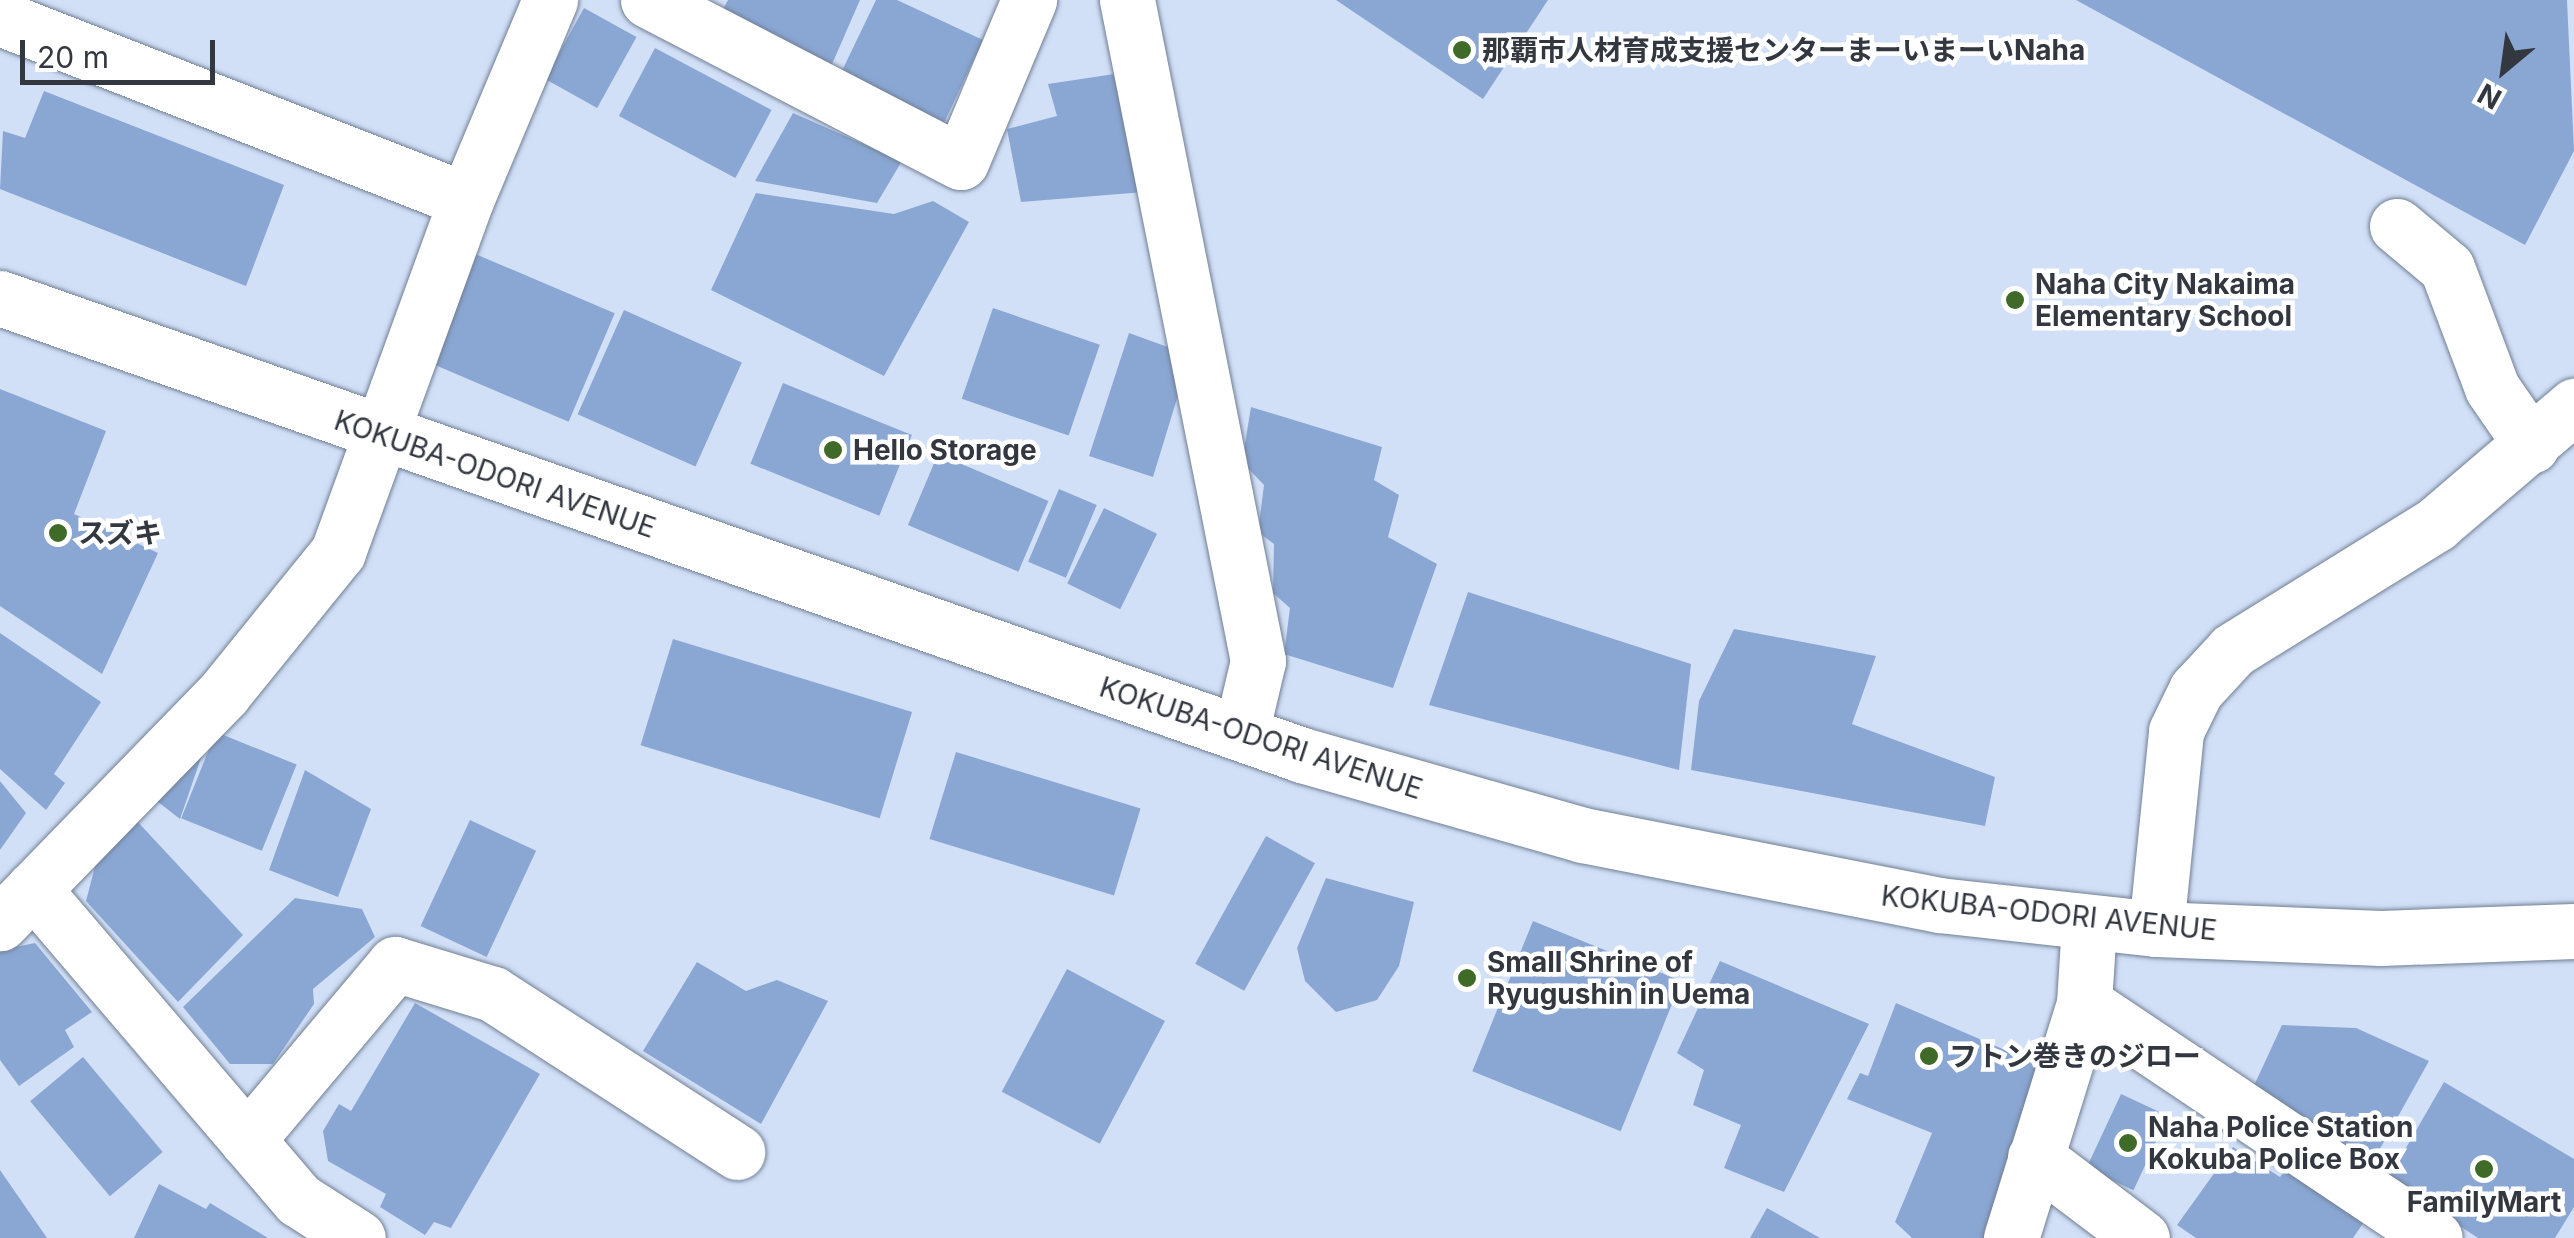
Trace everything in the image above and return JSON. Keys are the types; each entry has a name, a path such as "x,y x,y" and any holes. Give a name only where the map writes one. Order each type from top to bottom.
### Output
{"main road":[{"path":"358,1238 298,1200 248,1140 17,906 224,693 338,552 466,200 550,0"},
{"path":"648,0 961,162 1029,0"},
{"path":"1127,0 1258,661 1241,734"},
{"path":"2,23 466,200"},
{"path":"2397,226 2447,268 2492,388 2532,446"},
{"name":"KOKUBA-ODORI AVENUE","path":"0,298 1241,734 1602,839 1793,881 2156,930 2381,938 2574,931"},
{"path":"2156,930 2174,749 2196,690 2234,650 2436,524 2532,446 2574,406"},
{"path":"2011,1238 2084,1003 2089,923"},
{"path":"248,1140 395,964 493,994 738,1152"},
{"path":"2084,1003 2435,1238"},
{"path":"2035,1157 2142,1238"}],"building":[{"path":"728,0 860,0 829,71 721,13"},
{"path":"876,0 897,0 983,40 943,125 840,75"},
{"name":"那覇市人材育成支援センターまーいまーいNaha","path":"1336,0 1548,0 1483,99"},
{"path":"2076,0 2567,0 2574,151 2525,245"},
{"path":"584,8 636,37 597,108 545,79"},
{"path":"655,48 772,110 735,178 619,116"},
{"path":"1121,73 1144,192 1021,202 1007,129 1057,116 1048,84"},
{"path":"44,91 284,185 246,286 0,189 3,131 25,138"},
{"path":"793,113 902,161 877,203 755,181"},
{"path":"756,193 894,214 933,201 969,222 884,376 711,290"},
{"path":"473,253 615,313 569,422 427,362"},
{"path":"993,308 1100,345 1069,436 962,399"},
{"path":"624,310 742,362 695,467 578,414"},
{"path":"1129,333 1176,350 1183,379 1153,477 1089,456"},
{"name":"Hello Storage","path":"783,383 912,435 879,516 750,464"},
{"name":"スズキ","path":"0,389 106,431 74,514 158,553 102,674 0,606"},
{"path":"1251,407 1382,447 1374,480 1399,495 1388,537 1437,564 1393,688 1284,654 1290,608 1273,593 1274,544 1258,532 1264,485 1242,462"},
{"path":"938,454 1048,501 1018,572 908,525"},
{"path":"1059,489 1097,505 1066,578 1028,562"},
{"path":"1104,508 1157,534 1120,609 1067,583"},
{"path":"1468,592 1691,664 1679,770 1429,705"},
{"path":"1734,629 1876,656 1852,724 1995,777 1985,826 1691,770 1699,701"},
{"path":"0,633 101,702 54,774 65,783 46,810 0,769"},
{"path":"673,639 912,712 880,818 641,745"},
{"path":"216,732 297,765 262,851 181,818"},
{"path":"956,752 1141,808 1114,895 929,839"},
{"path":"199,753 201,758 180,819 153,798"},
{"path":"305,770 371,809 338,897 269,870"},
{"path":"0,781 26,813 0,850"},
{"path":"136,820 243,935 178,1002 86,901 98,855"},
{"path":"470,820 536,851 487,957 421,926"},
{"path":"1266,836 1315,863 1244,991 1195,964"},
{"path":"1326,878 1414,902 1399,966 1377,1000 1336,1012 1305,981 1297,948"},
{"path":"295,898 362,909 375,937 313,989 314,1004 273,1064 230,1064 183,1007"},
{"path":"1533,921 1681,981 1621,1131 1472,1071"},
{"path":"35,943 92,1012 65,1030 74,1047 19,1086 0,1060 0,950"},
{"path":"1720,961 1869,1024 1784,1192 1724,1168 1741,1125 1693,1105 1704,1070 1677,1053"},
{"path":"697,962 746,991 777,980 828,1001 761,1124 643,1051"},
{"path":"1067,969 1165,1021 1100,1144 1002,1092"},
{"path":"415,1003 540,1074 451,1228 434,1222 425,1235 380,1207 386,1194 328,1161 323,1131 339,1104 351,1111"},
{"path":"1896,1003 2047,1068 1986,1238 1912,1238 1895,1222 1932,1133 1847,1099 1860,1073 1868,1076"},
{"path":"2282,1025 2356,1028 2429,1061 2372,1163 2252,1090"},
{"path":"83,1057 163,1152 110,1196 30,1101"},
{"name":"FamilyMart","path":"2444,1082 2574,1159 2574,1207 2555,1238 2478,1238 2388,1179"},
{"name":"Naha Police Station Kokuba Police Box","path":"2121,1094 2168,1116 2133,1190 2086,1168"},
{"path":"2233,1147 2280,1177 2288,1166 2366,1219 2353,1238 2196,1238 2177,1225"},
{"path":"0,1170 47,1238 0,1238"},
{"path":"159,1184 206,1209 210,1203 268,1238 134,1238"},
{"path":"1767,1208 1820,1238 1750,1238"}],"place":[{"name":"那覇市人材育成支援センターまーいまーいNaha","path":"1462,50"},
{"name":"Naha City Nakaima Elementary School","path":"2015,300"},
{"name":"Hello Storage","path":"833,450"},
{"name":"スズキ","path":"58,533"},
{"name":"Small Shrine of Ryugushin in Uema","path":"1467,978"},
{"name":"フトン巻きのジロー","path":"1929,1056"},
{"name":"Naha Police Station Kokuba Police Box","path":"2128,1143"},
{"name":"FamilyMart","path":"2484,1169"}]}
